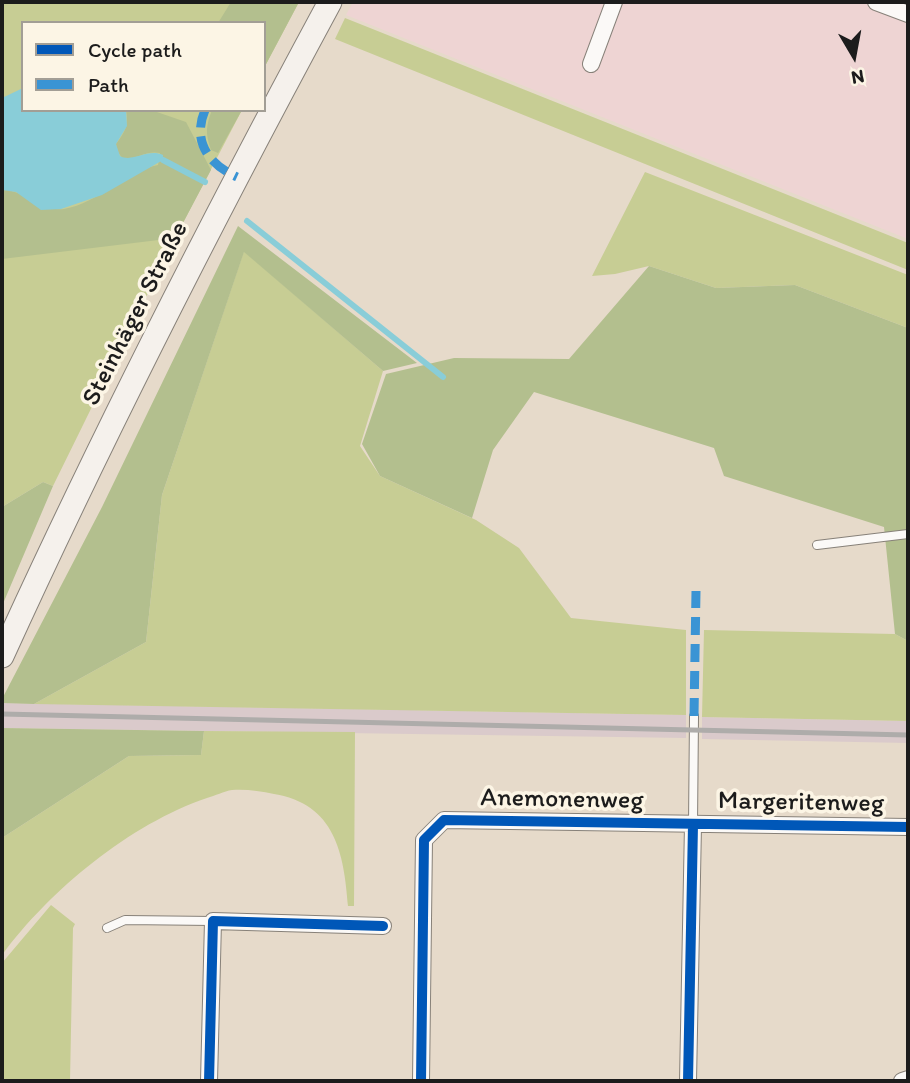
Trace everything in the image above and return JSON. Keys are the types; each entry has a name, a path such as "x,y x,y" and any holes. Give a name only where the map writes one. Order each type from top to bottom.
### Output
{"main road":[{"name":"Steinhäger Straße","path":"2,656 124,398 257,137 330,2"}],"street":[{"path":"591,64 614,2"},
{"path":"876,2 908,14"},
{"name":"Anemonenweg","path":"421,1081 424,840 444,821 693,825"},
{"path":"688,1081 693,825"},
{"name":"Margeritenweg","path":"693,825 908,827"},
{"path":"209,1081 213,921 383,926"},
{"path":"902,1081 908,1079"}],"lane":[{"path":"817,545 908,534"},
{"path":"693,825 694,716"},
{"path":"107,928 125,920 213,921"}],"shaded area":[{"path":"353,2 908,2 908,239 346,15"},
{"path":"2,703 686,715 686,738 2,728"},
{"path":"702,717 908,721 908,743 702,739"}],"green space":[{"path":"2,2 299,2 266,64 266,21 21,21 21,112 241,112 175,238 53,486 43,482 2,507"},
{"path":"231,2 299,2 266,64 266,21 219,21"},
{"path":"345,18 908,243 908,270 335,39"},
{"path":"126,112 157,112 186,122 211,170 175,238 2,259 2,190 17,193 48,207 64,209 89,201 134,174 158,165 160,153 123,159 117,151 116,144 124,132"},
{"path":"211,112 241,112 218,153 211,150 207,125"},
{"path":"645,172 908,275 908,328 795,285 716,288 649,266 592,276"},
{"path":"238,226 417,363 383,371 244,252 162,495 146,642 34,704 2,703 102,507"},
{"path":"244,251 383,371 360,446 380,476 476,520 519,548 571,618 686,630 686,715 34,704 146,642 162,495"},
{"path":"649,266 716,288 795,285 908,328 908,641 895,634 884,527 724,476 714,448 534,392 493,450 472,518 380,476 362,444 386,374 454,358 569,359"},
{"path":"43,482 53,486 2,606 2,507"},
{"path":"704,630 895,634 908,641 908,721 702,717"},
{"path":"2,728 204,731 201,755 129,756 2,838"},
{"path":"204,731 355,732 354,906 348,906 339,850 332,834 311,808 274,794 232,790 178,810 121,842 43,907 2,955 2,838 129,756 201,755"},
{"path":"51,905 75,924 70,1081 2,1081 2,963"}],"water":[{"path":"21,89 21,112 126,112 127,126 116,144 120,156 130,158 157,153 163,155 163,160 102,195 61,209 41,210 16,192 2,190 2,98"}],"waterway":[{"path":"163,160 205,182"},
{"path":"247,221 443,377"}],"railway":[{"path":"2,714 908,735"}],"marked path":[{"path":"204,112 200,132 205,150 218,165 237,177"},
{"path":"694,716 696,591"}],"cycle path":[{"path":"421,1081 424,840 444,820 908,827"},
{"path":"688,1081 693,825"},
{"path":"209,1081 213,921 383,926"}]}
